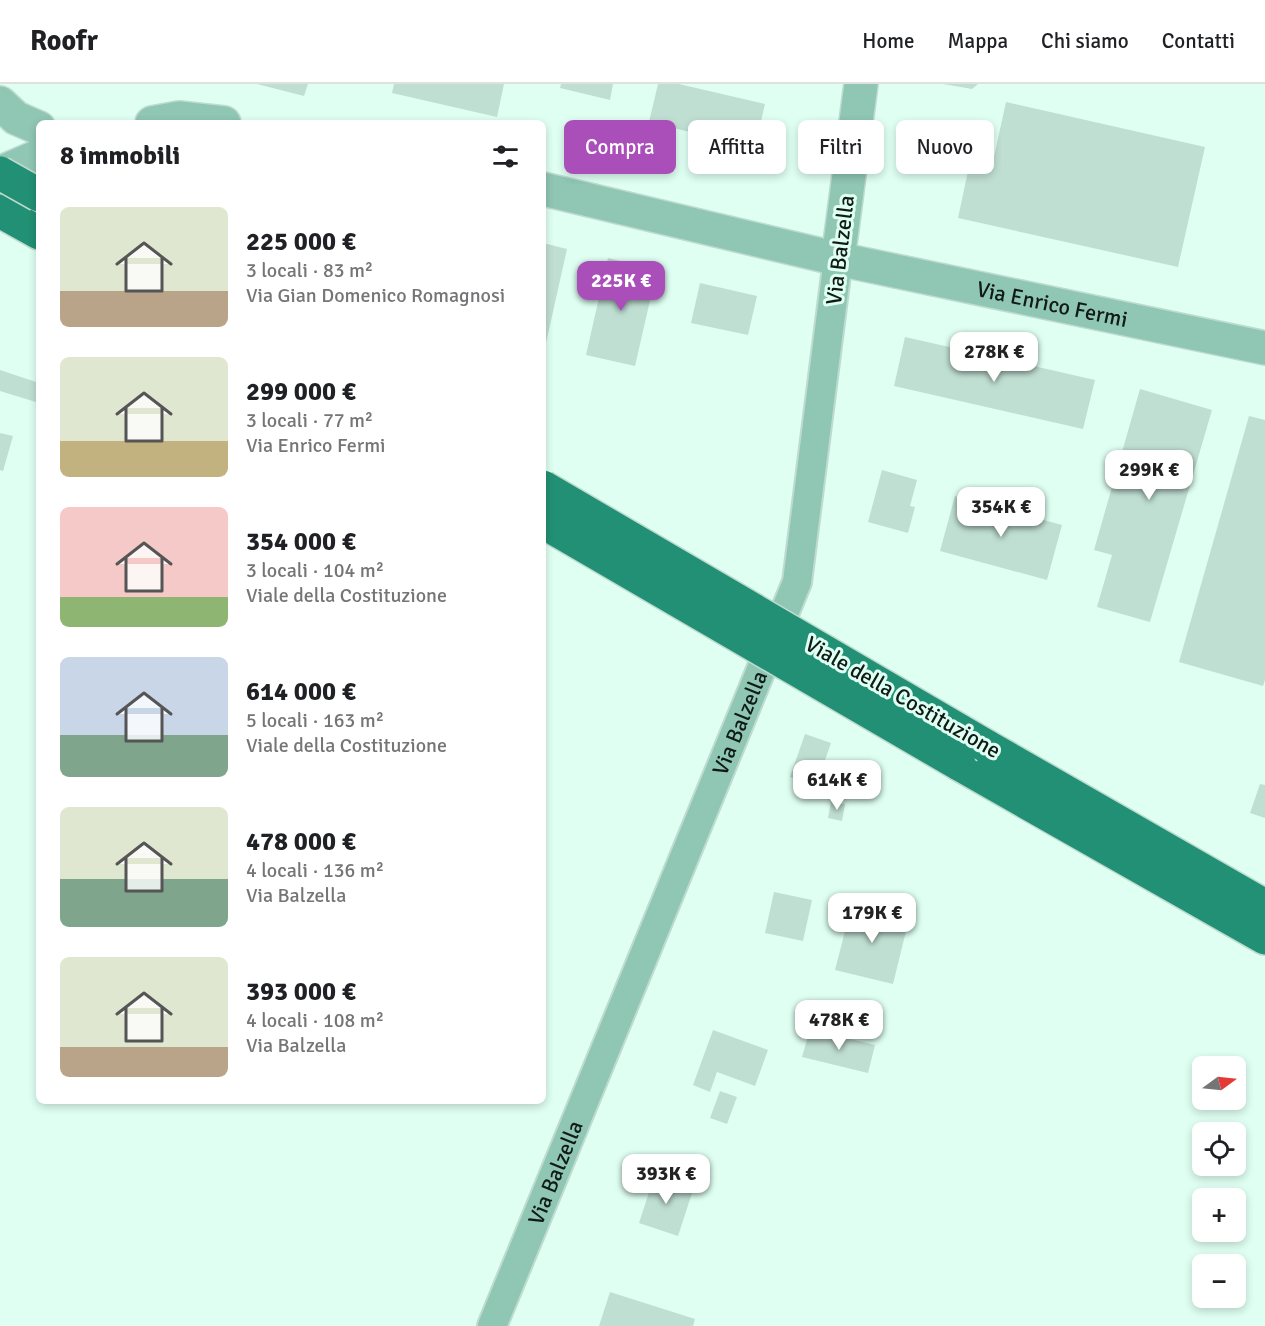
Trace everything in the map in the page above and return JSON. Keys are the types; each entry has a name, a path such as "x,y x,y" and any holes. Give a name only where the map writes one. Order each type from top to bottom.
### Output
{"highway":[{"path":"0,173 36,193"},
{"path":"0,211 36,231"},
{"name":"Viale della Costituzione","path":"546,489 1265,906"},
{"name":"Viale della Costituzione","path":"546,524 959,764 1265,938"}],"street":[{"name":"Via Balzella","path":"492,1326 797,582 861,84"},
{"path":"0,103 16,118 36,127"},
{"path":"169,120 180,118 198,120"},
{"path":"0,173 36,157"},
{"name":"Via Enrico Fermi","path":"546,190 838,259 1265,348"}],"building":[{"path":"257,84 308,84 304,96"},
{"path":"394,84 504,84 497,117 392,93"},
{"path":"561,84 613,84 610,100 560,88"},
{"path":"658,84 679,84 765,104 761,120 688,120 688,132 676,129 676,120 649,120"},
{"path":"943,84 978,84 972,89"},
{"path":"1006,102 1205,147 1178,267 958,218 967,174 994,174 994,156"},
{"path":"546,244 567,249 546,343"},
{"path":"608,258 657,270 635,366 586,355"},
{"path":"700,283 757,296 748,335 691,323"},
{"path":"905,337 1095,380 1083,429 894,386"},
{"path":"0,370 36,382 36,402 0,391"},
{"path":"1140,389 1212,410 1150,622 1097,607 1112,555 1094,550"},
{"path":"1249,416 1265,420 1265,680 1263,686 1179,662"},
{"path":"0,433 13,436 3,471 0,470"},
{"path":"882,470 917,480 910,506 915,507 908,533 868,522"},
{"path":"955,496 1062,525 1047,580 940,551"},
{"path":"805,734 831,743 816,786 790,777"},
{"path":"1260,784 1265,785 1265,818 1250,813"},
{"path":"831,802 845,804 842,821 828,818"},
{"path":"774,892 812,900 803,941 765,933"},
{"path":"852,904 909,919 893,984 835,970"},
{"path":"810,1029 875,1045 868,1073 802,1057"},
{"path":"713,1030 768,1050 755,1086 717,1072 710,1092 693,1085"},
{"path":"720,1091 737,1097 727,1124 710,1118"},
{"path":"655,1174 694,1187 678,1236 639,1223"},
{"path":"610,1292 695,1319 693,1326 599,1326"}]}
